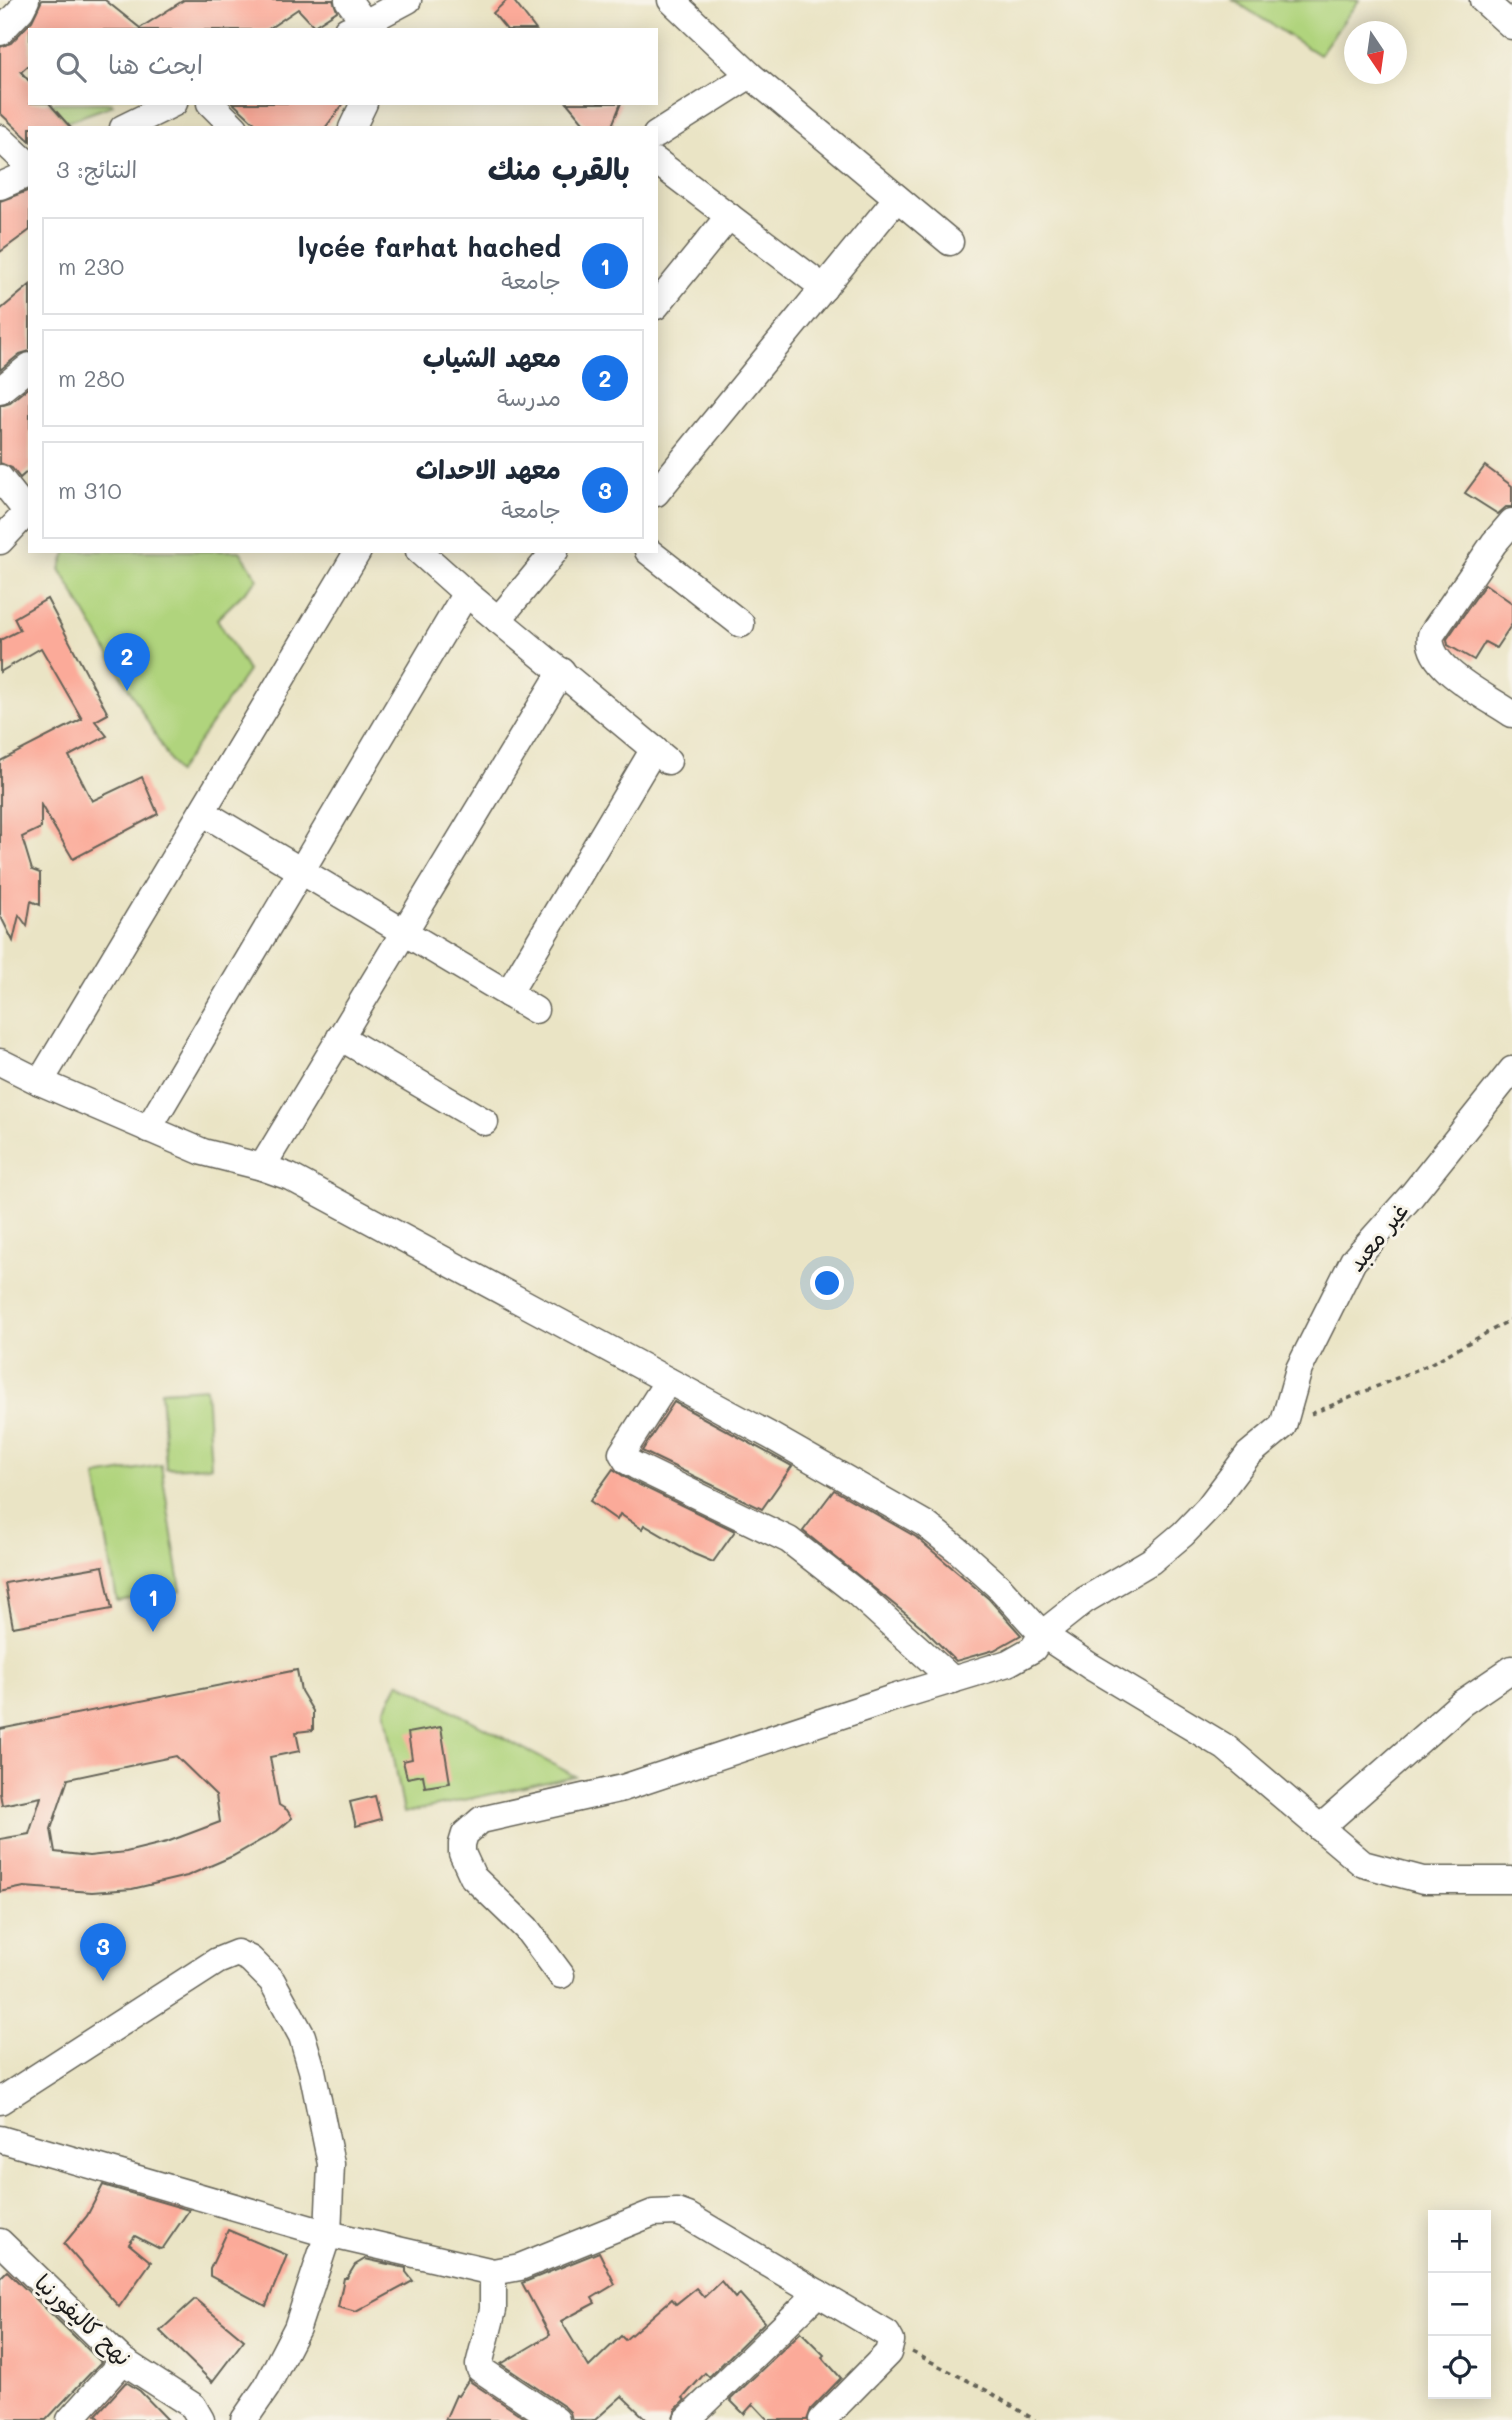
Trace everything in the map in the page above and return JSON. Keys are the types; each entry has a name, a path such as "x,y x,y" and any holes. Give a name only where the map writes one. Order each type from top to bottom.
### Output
{"street":[{"path":"0,32 21,10 26,0"},
{"path":"348,0 359,27 408,0"},
{"path":"671,0 750,75 950,242"},
{"path":"1483,0 1512,26"},
{"path":"658,134 750,75"},
{"path":"127,126 170,105"},
{"path":"212,105 233,126"},
{"path":"0,138 28,164"},
{"path":"658,162 824,288"},
{"path":"0,186 28,174"},
{"path":"658,491 897,198"},
{"path":"658,304 729,215"},
{"path":"0,390 28,368"},
{"path":"0,478 28,510 0,541"},
{"path":"1512,522 1494,543 1431,635 1430,642 1431,650 1439,662 1463,682 1512,713"},
{"path":"40,1082 357,553"},
{"path":"421,553 661,755 508,994"},
{"path":"498,620 553,553"},
{"path":"651,553 741,624"},
{"path":"148,1129 466,593"},
{"path":"262,1167 562,671"},
{"path":"202,812 536,1010"},
{"path":"340,1037 485,1122"},
{"path":"0,1062 203,1152 290,1177 769,1435 925,1524 1000,1588 1042,1634 1225,1747 1363,1864 1423,1880 1512,1880"},
{"name":"غير معبد","path":"1283,1426 1299,1369 1353,1261 1412,1195 1512,1070"},
{"path":"668,1381 622,1452 627,1461 789,1540 857,1593 953,1680"},
{"path":"561,1975 526,1928 467,1868 462,1844 465,1834 472,1826 481,1820 503,1814 560,1804 623,1788 983,1672 1023,1656 1032,1649 1042,1634 1085,1600 1152,1561 1184,1534 1208,1508 1248,1455 1283,1426"},
{"path":"1320,1828 1462,1703 1512,1669"},
{"path":"0,2101 217,1961 237,1953 250,1959 272,1981 302,2036 312,2070 331,2164 328,2234 296,2328 266,2388 244,2420"},
{"path":"0,2139 328,2234 493,2272 520,2267 653,2213 667,2211 688,2216 887,2334 891,2341 888,2353 822,2420"},
{"name":"نهح كاليفورنيا","path":"0,2242 123,2361 193,2406 201,2420"},
{"path":"493,2272 494,2310 480,2369 556,2420"},
{"path":"687,2420 818,2293"},
{"path":"70,2420 123,2361"}],"path":[{"path":"1283,1426 1428,1365 1512,1319"},
{"path":"891,2341 986,2390 1035,2420"}],"green space":[{"path":"1233,0 1359,0 1319,55"},
{"path":"51,105 113,105 66,122"},
{"path":"66,553 241,553 258,579 217,619 248,671 177,773 60,569"},
{"path":"206,1388 211,1466 166,1468 161,1391"},
{"path":"161,1465 181,1591 117,1601 96,1476"},
{"path":"399,1682 575,1776 404,1813 385,1709"}],"building":[{"path":"42,0 105,0 140,28 28,28 28,66 21,72 28,80 28,105 51,105 69,126 28,126 28,139 0,113 0,47 11,43 32,21"},
{"path":"184,0 333,0 337,11 314,26 298,9 270,28 140,28"},
{"path":"507,0 513,0 534,28 505,28 493,13"},
{"path":"235,105 342,105 327,126 258,126"},
{"path":"569,105 620,105 612,126 586,126"},
{"path":"28,191 28,231 0,252 0,201"},
{"path":"28,287 28,352 20,354 0,370 0,310"},
{"path":"28,388 28,471 20,478 12,468 0,463 0,405 10,402"},
{"path":"1485,466 1512,486 1512,507 1506,507 1498,514 1465,493"},
{"path":"1485,584 1512,603 1512,624 1496,648 1485,642 1474,660 1448,645 1447,639"},
{"path":"47,599 108,714 95,721 107,736 69,756 92,801 142,777 158,814 73,859 41,805 41,828 22,837 32,870 40,873 40,905 31,901 27,926 19,915 13,941 0,915 0,761 82,719 41,648 0,672 0,640 20,630 14,618"},
{"path":"674,1402 792,1466 762,1509 642,1451"},
{"path":"613,1469 629,1480 735,1531 713,1562 644,1525 642,1529 620,1514 617,1520 590,1501"},
{"path":"834,1490 916,1537 989,1599 1021,1635 994,1650 956,1661 922,1627 803,1531"},
{"path":"103,1566 112,1609 13,1627 5,1583"},
{"path":"297,1670 301,1691 313,1711 313,1730 296,1732 300,1751 270,1757 279,1805 287,1810 292,1818 277,1831 233,1856 187,1876 132,1889 92,1892 24,1887 0,1892 0,1839 29,1834 41,1797 2,1805 0,1729","holes":["176,1756 216,1795 220,1822 167,1842 126,1852 89,1856 55,1852 51,1829 68,1779"]},
{"path":"441,1727 450,1783 425,1787 423,1775 407,1778 403,1761 412,1759 408,1733"},
{"path":"375,1796 381,1819 356,1826 350,1802"},
{"path":"103,2185 189,2210 163,2248 160,2249 135,2236 129,2244 151,2262 119,2307 64,2244 87,2216"},
{"path":"228,2230 287,2255 266,2306 210,2276 210,2269"},
{"path":"599,2252 615,2284 592,2298 595,2303 561,2321 589,2367 621,2336 625,2340 672,2299 676,2304 696,2288 704,2297 721,2281 735,2298 740,2294 765,2322 709,2377 705,2373 683,2398 685,2400 676,2409 672,2420 647,2420 622,2396 595,2420 572,2420 565,2407 501,2364 550,2335 522,2283"},
{"path":"365,2259 406,2268 413,2281 356,2312 338,2307 344,2278 347,2278 355,2265"},
{"path":"7,2271 101,2362 46,2420 0,2420 0,2278"},
{"path":"195,2299 244,2340 212,2382 160,2331"},
{"path":"801,2332 824,2355 822,2357 841,2378 811,2409 807,2420 768,2420 753,2404 744,2414 730,2400"},
{"path":"469,2379 528,2420 445,2420 456,2395 458,2396"},
{"path":"126,2382 140,2391 168,2420 101,2420 96,2415"}],"place":[{"name":"معهد الشياب","path":"127,691"},
{"name":"lycée farhat hached","path":"153,1632"},
{"name":"معهد الاحداث","path":"103,1981"}]}
